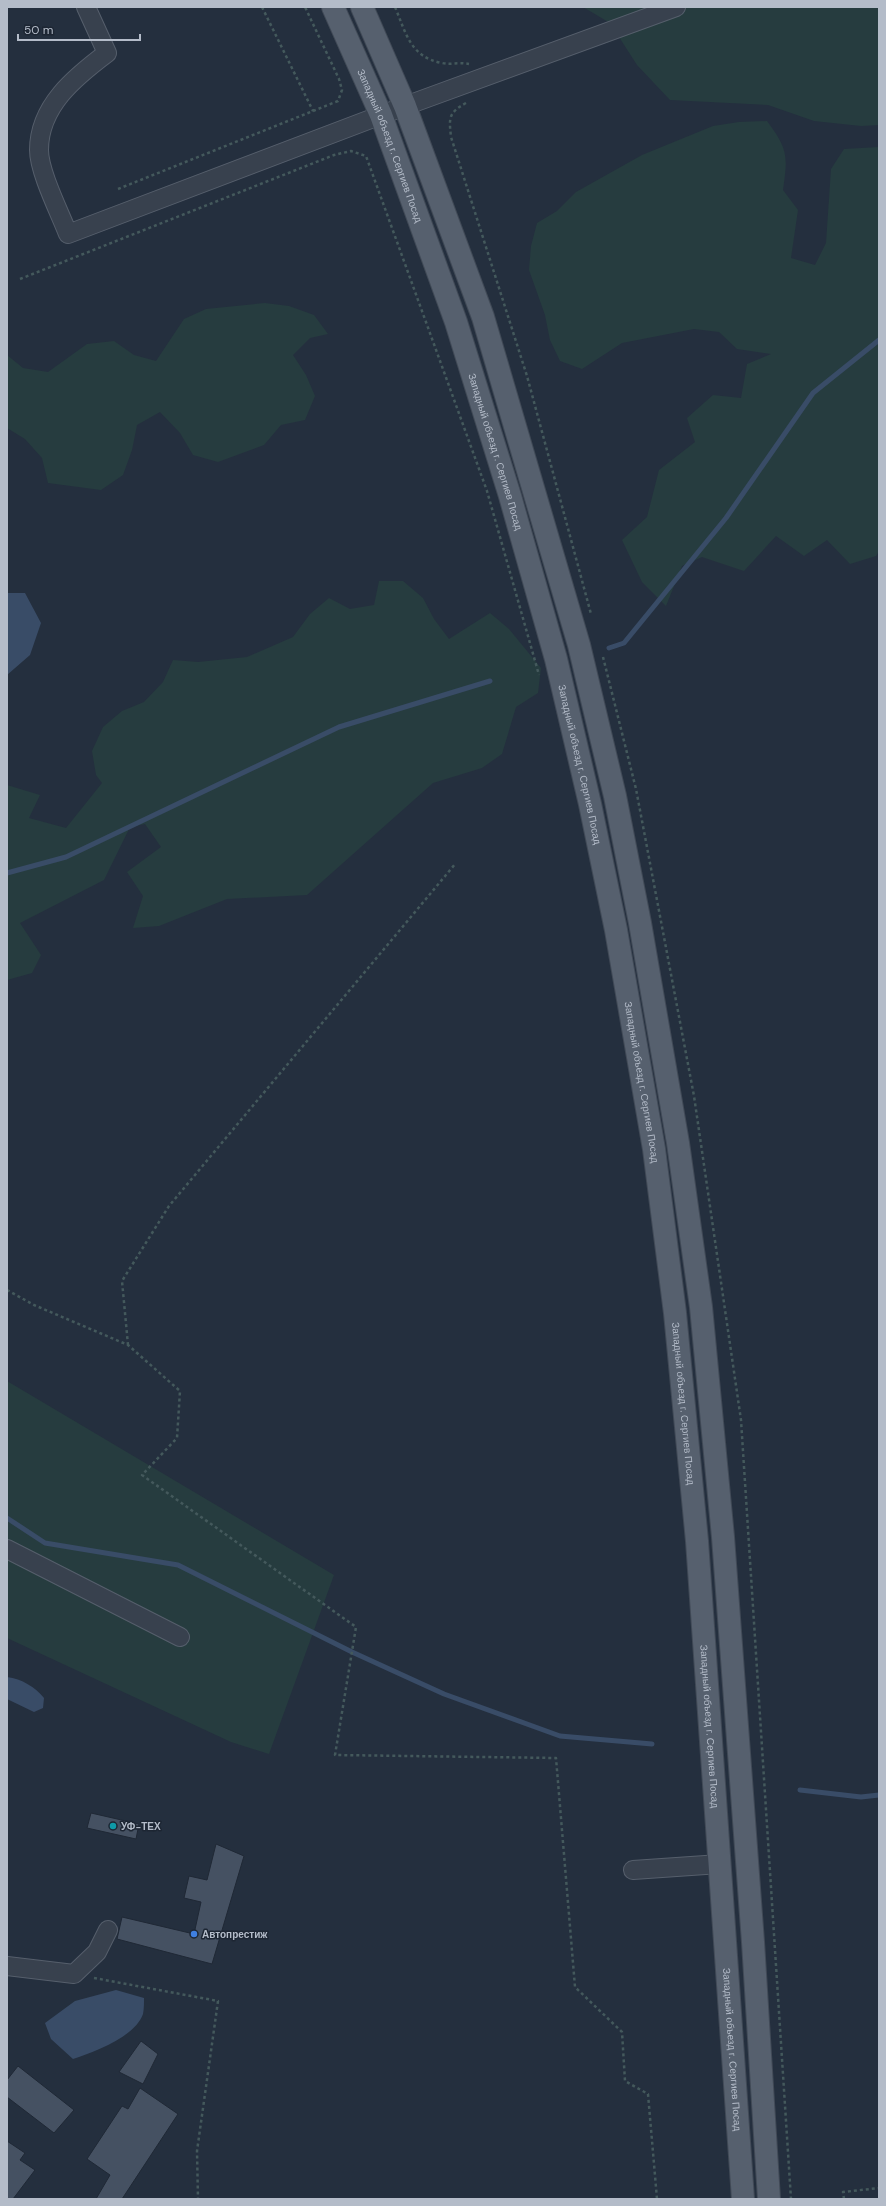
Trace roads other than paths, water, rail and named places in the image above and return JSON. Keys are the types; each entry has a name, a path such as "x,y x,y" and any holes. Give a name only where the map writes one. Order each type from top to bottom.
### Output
{"main road":[{"name":"Западный объезд г. Сергиев Посад","path":"333,7 381,115 456,322 510,496 556,659 590,804 616,930 654,1149 675,1313 697,1541 743,2199"},
{"path":"362,7 405,106 483,317 579,645 618,811 678,1143 701,1307 723,1537 752,1934 769,2199"}],"lane":[{"path":"86,7 107,53 62,91 48,112 41,134 39,151 43,170 68,234 405,106 676,7"},
{"path":"7,1549 180,1637"},
{"path":"634,1870 720,1864"},
{"path":"7,1966 74,1974 97,1952 108,1930"}],"water":[{"path":"7,593 25,593 41,623 30,655 7,675"},
{"path":"7,1677 28,1684 37,1690 44,1698 43,1708 34,1712 7,1699"},
{"path":"116,1990 144,1998 143,2014 139,2022 132,2030 102,2048 73,2059 51,2039 45,2023 75,2001"}],"waterway":[{"path":"609,648 624,643 726,518 813,393 879,340"},
{"path":"7,873 66,857 339,727 490,681"},
{"path":"7,1518 45,1543 178,1565 352,1652 444,1694 560,1736 652,1744"},
{"path":"800,1790 861,1797 879,1795"}],"place":[{"name":"УФ-ТЕХ","path":"113,1826"},
{"name":"Автопрестиж","path":"194,1934"}]}
